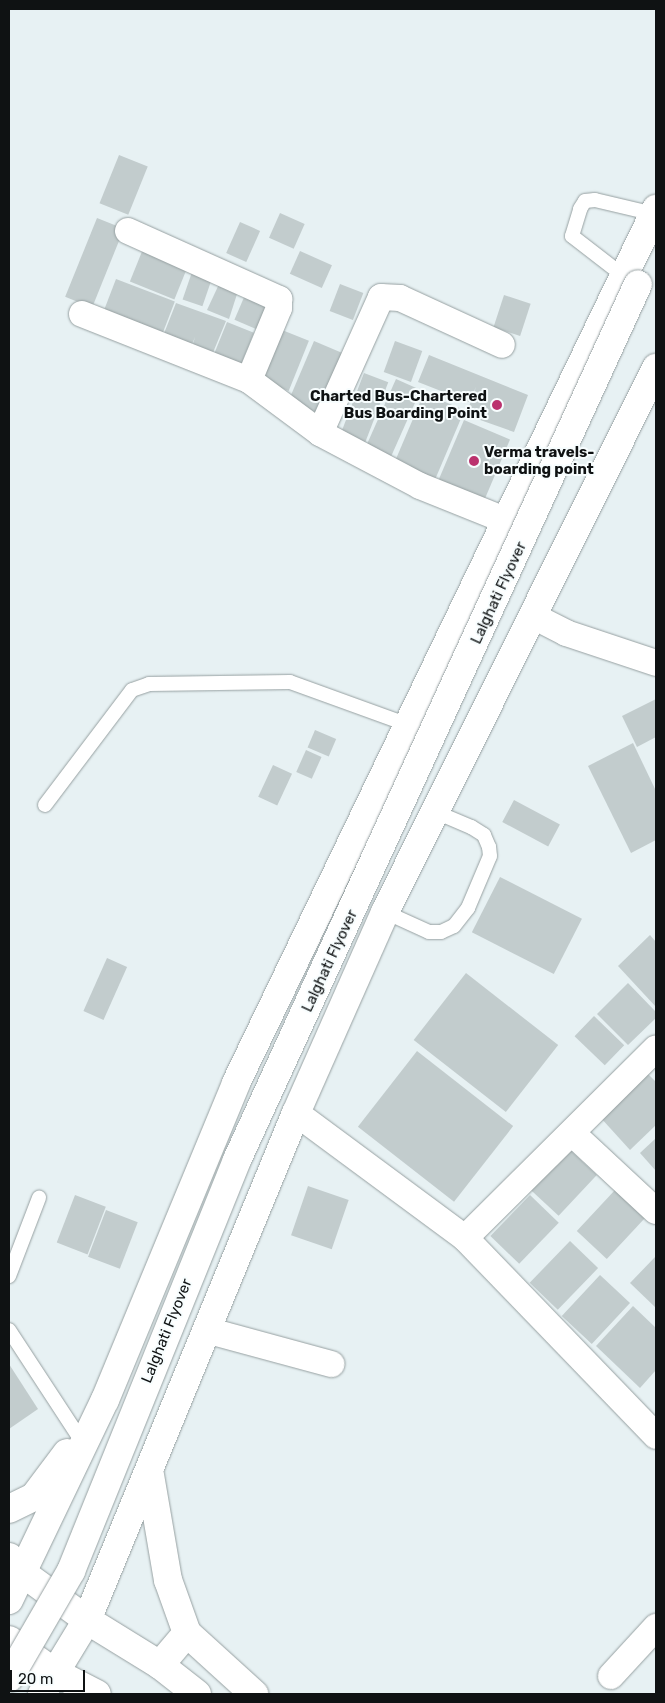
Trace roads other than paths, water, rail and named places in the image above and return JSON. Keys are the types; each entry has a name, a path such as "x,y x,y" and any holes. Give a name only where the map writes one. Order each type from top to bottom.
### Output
{"main road":[{"path":"9,1600 17,1565 105,1400 236,1083 507,521 632,280 655,212"},
{"name":"Lalghati Flyover","path":"9,1678 70,1572 237,1160 632,280 656,244"},
{"path":"48,1683 87,1620 150,1475 206,1330 296,1113 385,912 536,617 656,368"},
{"path":"9,1509 34,1497 105,1400"},
{"path":"150,1475 168,1580 187,1633 254,1694"},
{"path":"17,1565 87,1620 160,1665 197,1694"},
{"path":"160,1665 187,1633"},
{"path":"9,1640 48,1683 97,1694"}],"street":[{"path":"128,231 278,299 279,308 249,380"},
{"path":"320,433 380,297 400,298 502,345"},
{"path":"82,314 249,380 320,433 420,486 507,521"},
{"path":"536,617 566,633 656,663"},
{"path":"465,1238 573,1134 656,1048"},
{"path":"296,1113 465,1238 656,1436"},
{"path":"573,1134 656,1211"},
{"path":"206,1330 331,1364"},
{"path":"611,1676 656,1627"}],"lane":[{"path":"632,280 572,236 580,209 585,201 595,200 655,212"},
{"path":"45,805 132,690 150,684 290,682 409,725"},
{"path":"385,912 429,932 441,932 454,926 468,908 490,856 489,847 484,835 471,827 436,812"},
{"path":"9,1276 40,1198"},
{"path":"9,1330 79,1436"}],"place":[{"name":"Charted Bus-Chartered Bus Boarding Point","path":"497,405"},
{"name":"Verma travels- boarding point","path":"474,461"}]}
